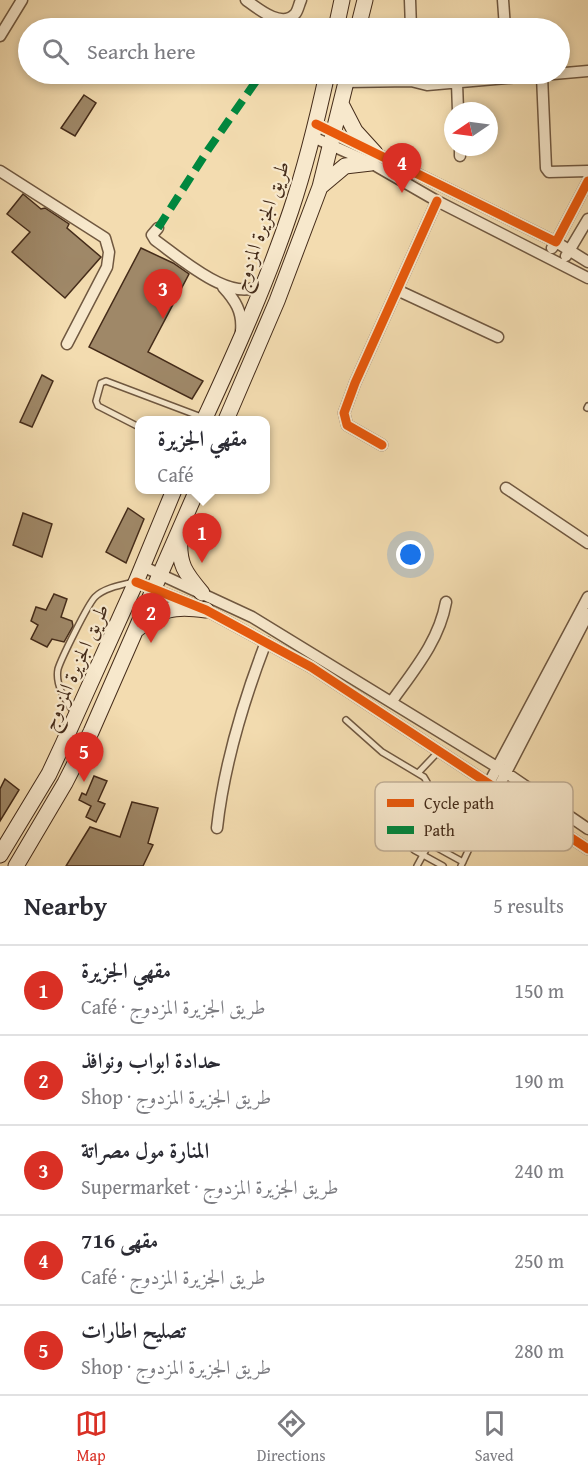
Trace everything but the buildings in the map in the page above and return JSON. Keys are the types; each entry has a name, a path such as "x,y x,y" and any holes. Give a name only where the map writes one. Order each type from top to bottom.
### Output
{"main road":[{"path":"338,18 342,0"},
{"path":"360,18 365,0"},
{"name":"طريق الجزيرة المزدوج","path":"207,416 268,276 292,209 325,84"},
{"name":"طريق الجزيرة المزدوج","path":"228,416 277,301 320,187 346,84"},
{"path":"320,187 345,166 373,158 341,104"},
{"name":"طريق الجزيرة المزدوج","path":"0,855 49,774 136,582 172,494"},
{"name":"طريق الجزيرة المزدوج","path":"16,866 78,759 195,494"},
{"path":"180,529 180,561 184,571 202,593"},
{"path":"134,632 162,611 187,607 206,610"}],"street":[{"path":"0,36 22,0"},
{"path":"246,0 275,18"},
{"path":"289,18 296,13 301,0"},
{"path":"410,0 411,18"},
{"path":"503,0 504,18"},
{"path":"570,73 588,71"},
{"path":"422,84 440,84"},
{"path":"457,84 458,102"},
{"path":"542,84 547,171 588,171"},
{"path":"314,130 556,242 588,262"},
{"path":"373,158 437,201 588,278"},
{"path":"0,171 105,238 109,252 107,267 67,344"},
{"path":"548,256 588,181"},
{"path":"382,445 347,425 344,413 354,383 437,201"},
{"path":"562,264 588,220"},
{"path":"158,228 152,235 156,240 220,285 233,298 242,323 237,346"},
{"path":"220,285 233,290 244,290 258,286 268,276"},
{"path":"397,290 498,338"},
{"path":"506,488 588,543"},
{"path":"142,566 155,581 310,667 487,782"},
{"path":"136,582 155,581 202,593 252,617 392,701 520,782"},
{"path":"495,782 588,597"},
{"path":"392,701 433,643 443,619 446,602"},
{"path":"501,769 583,635 588,614"},
{"path":"217,828 220,798 232,744 266,642"},
{"path":"573,819 588,829"},
{"path":"573,839 588,849"}],"lane":[{"path":"135,425 98,406 96,401 101,383 106,381 195,416"},
{"path":"76,716 66,702 60,687 58,670 88,606 96,596 117,586 136,582"},
{"path":"346,720 382,752 418,772 428,782"},
{"path":"418,772 439,751"},
{"path":"417,851 443,866"},
{"path":"417,866 425,851"},
{"path":"442,851 462,864"}],"marked path":[{"path":"158,228 254,84"}],"cycle path":[{"path":"316,124 556,242 588,181"},
{"path":"382,445 347,425 344,413 355,383 437,201"},
{"path":"136,582 206,610 311,667 486,782"},
{"path":"573,839 588,849"}],"place":[{"name":"مقهى 716","path":"402,193"},
{"name":"المنارة مول مصراتة","path":"163,319"},
{"name":"مقهي الجزيرة","path":"202,563"},
{"name":"حدادة ابواب ونوافذ","path":"151,643"},
{"name":"تصليح اطارات","path":"84,782"}]}
